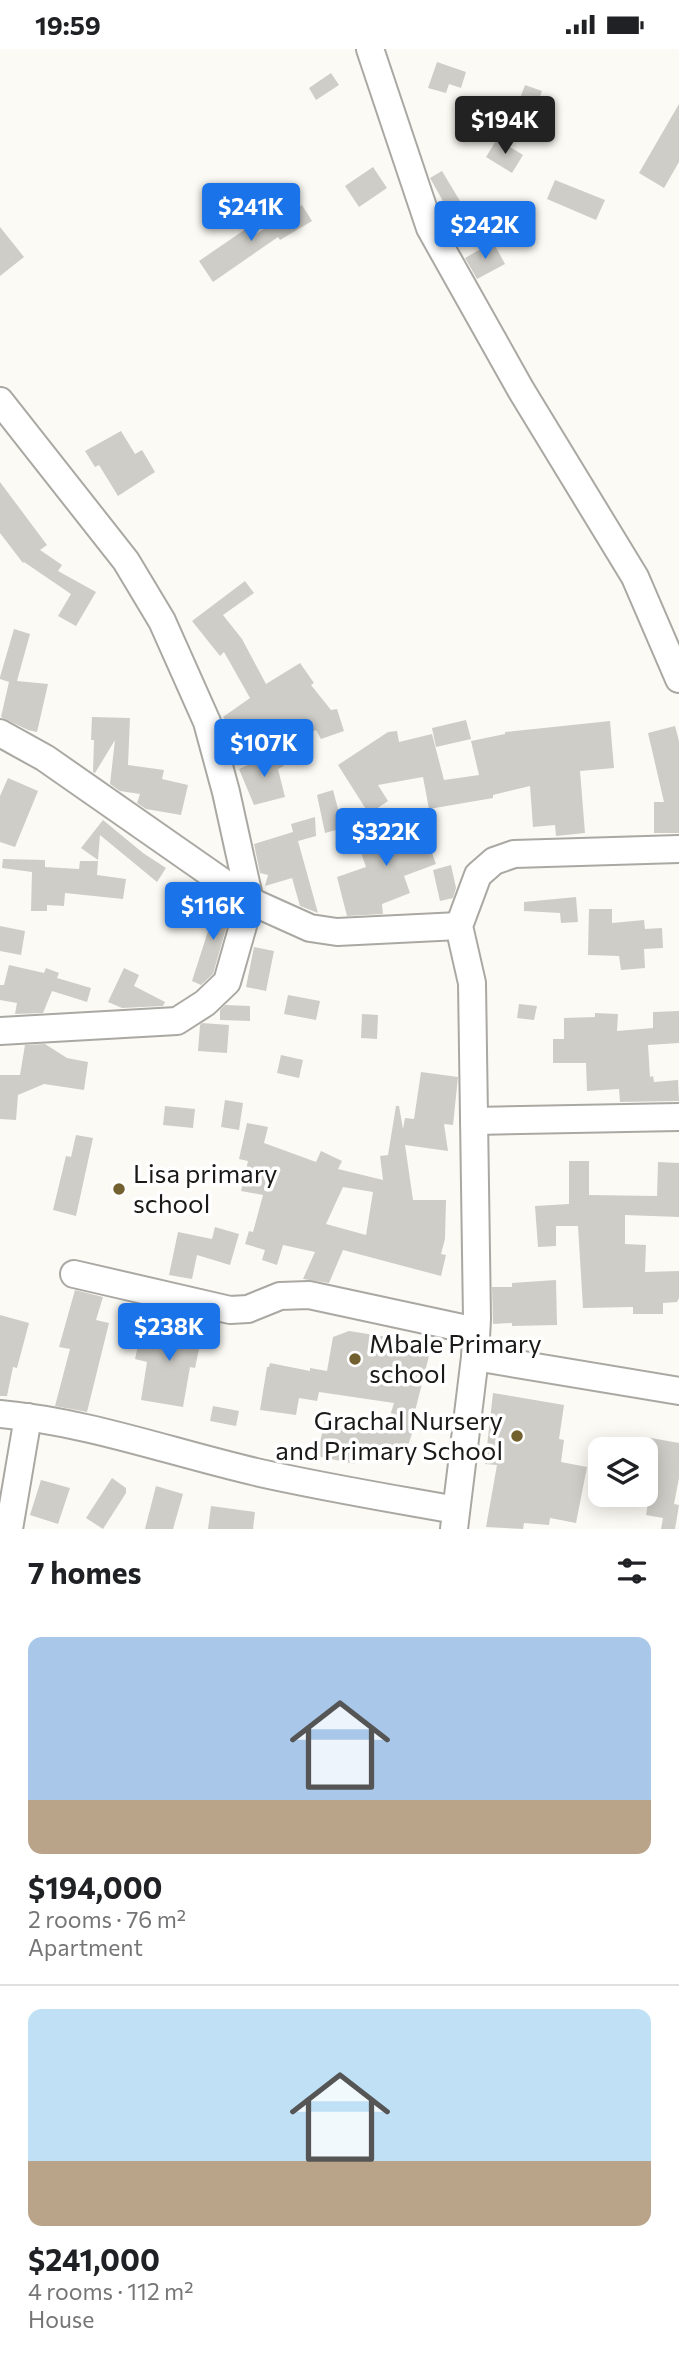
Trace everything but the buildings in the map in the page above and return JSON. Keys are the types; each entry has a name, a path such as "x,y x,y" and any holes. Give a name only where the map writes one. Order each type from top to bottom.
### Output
{"street":[{"path":"370,49 430,228 521,390 635,577 679,679"},
{"path":"0,401 126,561 162,621 208,722 250,901 227,982 205,1003 177,1021 0,1031"},
{"path":"0,733 45,758 250,901 310,928 337,933 459,926"},
{"path":"0,1414 96,1429 256,1472 455,1520 476,1331 472,983 459,926 478,875 494,861 514,854 679,849"},
{"path":"474,1121 679,1117"},
{"path":"74,1274 230,1310 248,1309 281,1296 309,1295 476,1331"},
{"path":"475,1357 679,1391"},
{"path":"9,1529 28,1417"}],"place":[{"name":"Lisa primary school","path":"119,1189"},
{"name":"Mbale Primary school","path":"355,1359"},
{"name":"Grachal Nursery and Primary School","path":"517,1436"}]}
